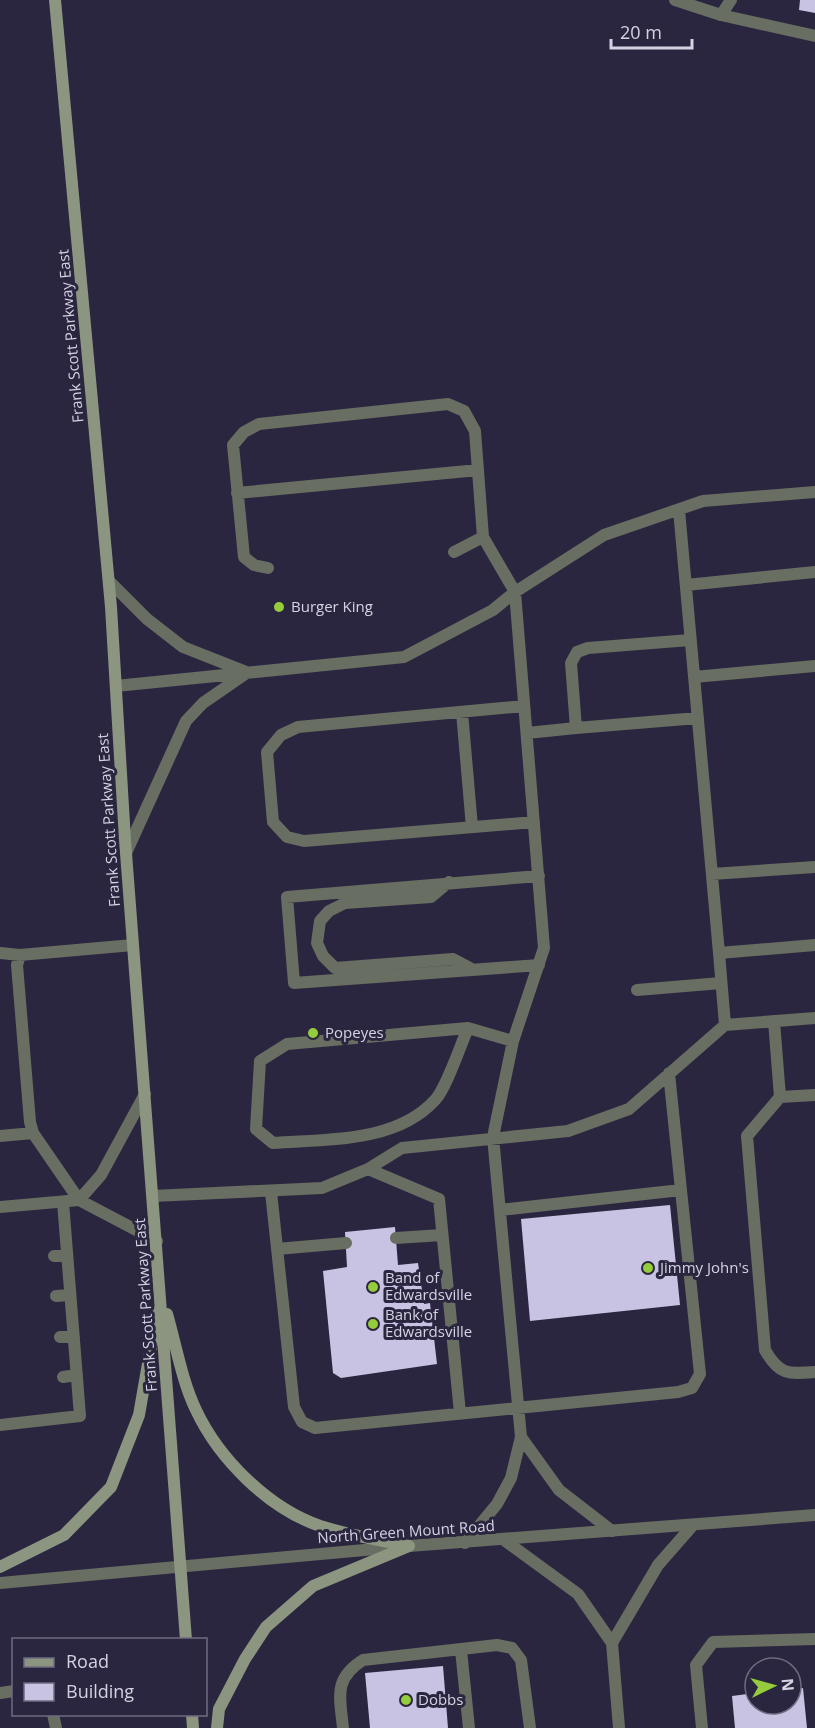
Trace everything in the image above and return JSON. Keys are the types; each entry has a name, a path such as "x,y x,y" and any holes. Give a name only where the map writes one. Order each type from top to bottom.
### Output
{"main road":[{"name":"Frank Scott Parkway East","path":"55,0 109,581 126,853 186,1638"},
{"path":"160,1293 196,1410 224,1454 244,1478 272,1500 318,1526 409,1546"},
{"path":"0,1567 64,1535 111,1487 139,1415 160,1293"},
{"path":"216,1728 219,1710 245,1659 266,1627 313,1586 409,1546"}],"street":[{"path":"675,0 721,15 815,36"},
{"path":"721,15 731,0"},
{"path":"268,568 254,565 244,557 232,445 244,432 259,424 448,404 464,411 475,431 483,537 515,592 544,948 513,1041 493,1137 521,1437 511,1478 497,1504 465,1543"},
{"path":"237,493 478,470"},
{"path":"116,686 404,657 493,610 515,592 604,535 703,501 815,492"},
{"path":"679,510 725,1025"},
{"path":"454,552 483,537"},
{"path":"686,585 815,572"},
{"path":"109,581 147,619 183,647 248,672"},
{"path":"576,728 571,663 577,652 588,648 690,640"},
{"path":"694,676 815,666"},
{"path":"126,853 186,721 203,703 248,672"},
{"path":"524,706 298,727 281,735 267,752 273,822 287,837 304,841 534,822"},
{"path":"462,712 472,827"},
{"path":"526,733 698,718"},
{"path":"712,874 815,867"},
{"path":"539,876 287,897 294,983 539,965"},
{"path":"449,882 431,897 345,903 329,911 320,921 317,944 323,956 335,968 453,959 471,969"},
{"path":"0,953 20,955 133,945"},
{"path":"719,953 815,945"},
{"path":"20,955 17,965 33,1133 78,1200 157,1241"},
{"path":"637,990 721,983"},
{"path":"153,1196 322,1188 368,1169 402,1148 568,1131 629,1109 725,1025 815,1018"},
{"path":"774,1021 780,1098"},
{"path":"468,1028 437,1099 408,1121 362,1136 273,1143 256,1129 260,1061 287,1044 468,1028 513,1041"},
{"path":"271,1192 294,1407 302,1422 315,1428 692,1388 700,1374 669,1074"},
{"path":"0,1207 78,1200 101,1175 145,1094"},
{"path":"815,1095 780,1098 747,1136 765,1350 774,1366 789,1374 815,1372"},
{"path":"0,1136 33,1133"},
{"path":"368,1169 439,1200 460,1413"},
{"path":"500,1210 681,1190"},
{"path":"0,1425 80,1416 63,1202"},
{"path":"396,1238 442,1235"},
{"path":"277,1249 346,1243"},
{"path":"54,1256 67,1256"},
{"path":"56,1296 70,1295"},
{"path":"60,1337 74,1337"},
{"path":"63,1377 77,1375"},
{"path":"521,1437 559,1490 612,1531"},
{"name":"North Green Mount Road","path":"0,1583 409,1546 815,1515"},
{"path":"612,1643 658,1565 693,1525"},
{"path":"504,1540 578,1594 612,1643 619,1728"},
{"path":"702,1728 696,1665 713,1642 815,1639"},
{"path":"343,1728 339,1685 350,1668 363,1660 497,1645 512,1648 521,1660 530,1728"},
{"path":"461,1650 469,1728"}],"building":[{"path":"800,0 815,0 815,13 799,10"},
{"path":"670,1205 680,1305 530,1321 521,1219"},
{"name":"Band of Edwardsville","path":"395,1227 398,1265 418,1263 424,1304 430,1303 437,1364 341,1378 333,1373 323,1271 347,1267 345,1232"},
{"name":"Dobbs","path":"443,1666 448,1728 370,1728 365,1673"},
{"path":"803,1688 807,1728 735,1728 732,1696 743,1695 743,1716 803,1716"}],"place":[{"name":"Burger King","path":"279,607"},
{"name":"Popeyes","path":"313,1033"},
{"name":"Jimmy John's","path":"648,1268"},
{"name":"Band of Edwardsville","path":"373,1287"},
{"name":"Bank of Edwardsville","path":"373,1324"},
{"name":"Dobbs","path":"406,1700"}]}
